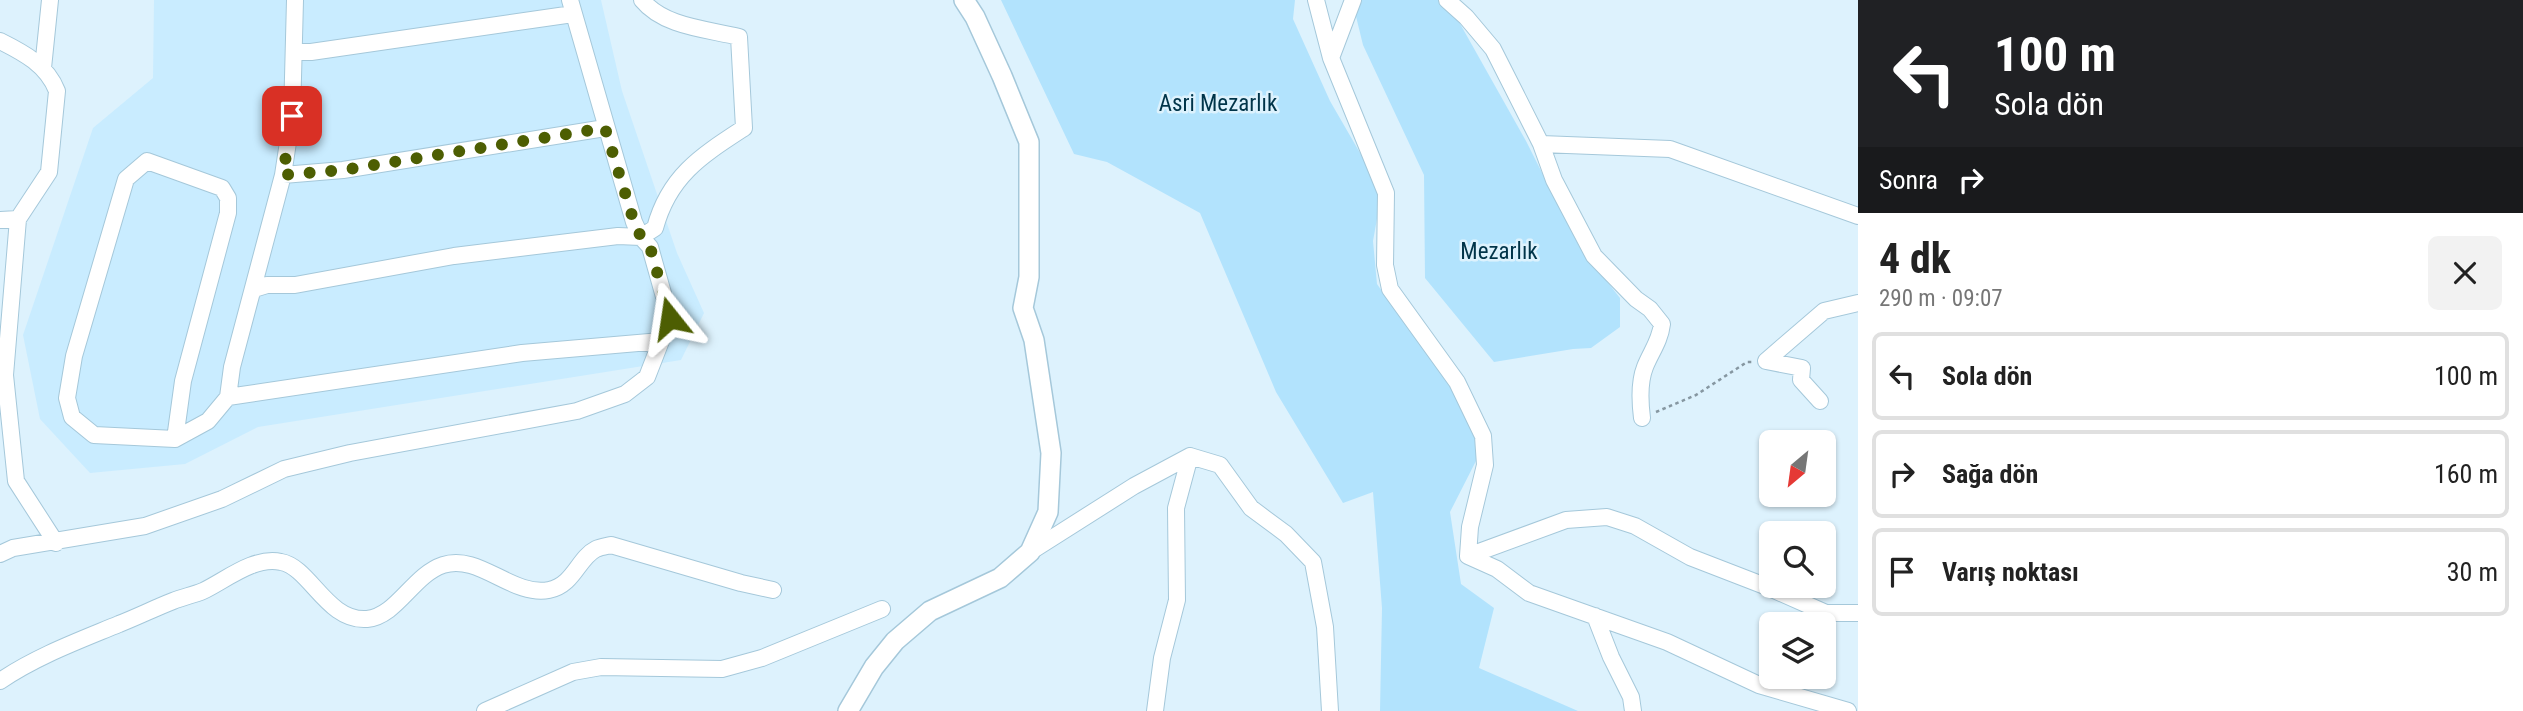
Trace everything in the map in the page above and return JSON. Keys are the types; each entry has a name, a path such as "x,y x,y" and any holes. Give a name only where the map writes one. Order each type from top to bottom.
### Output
{"main road":[{"path":"848,711 874,667 904,634 930,611 1000,578 1030,552 1048,512 1051,453 1034,340 1023,308 1030,277 1029,142 975,17 964,0"}],"street":[{"path":"43,68 50,0"},
{"path":"175,439 183,381 228,213 228,198 222,188 148,161 126,179 74,356 67,398 72,417 94,435 175,439 208,421 228,397 232,367 283,175 292,116 295,0"},
{"path":"254,289 267,285 295,285 454,256 618,236 641,237 655,228 662,203 685,172 706,153 744,128 739,37 667,19 642,0"},
{"path":"1316,0 1331,58 1386,193 1385,265 1390,289 1457,382 1483,436 1485,465 1470,527 1468,556"},
{"path":"1331,58 1353,0"},
{"path":"1447,0 1493,49 1541,144 1554,180 1594,256 1636,299 1650,309 1662,324 1661,336 1645,367 1641,384 1642,418"},
{"path":"0,554 13,548 145,526 222,499 284,469 350,453 578,411 625,394 648,376 670,318 650,247 641,237 634,222 571,7 311,52 294,52"},
{"path":"0,41 29,56 43,68 54,82 57,91 50,172 18,219 5,375 16,481 55,543"},
{"path":"283,175 343,170 605,128"},
{"path":"1541,144 1670,149 1858,216"},
{"path":"0,220 18,219"},
{"path":"1766,361 1824,311 1858,303"},
{"path":"228,397 522,353 661,341"},
{"path":"1766,361 1802,368 1801,380 1820,401"},
{"path":"1030,552 1134,486 1190,456 1220,465 1251,508 1286,534 1313,562 1325,627 1329,711"},
{"path":"1155,711 1163,658 1177,600 1176,508 1190,456"},
{"path":"1468,556 1566,520 1607,517 1635,526 1690,557 1826,613 1858,613"},
{"path":"0,681 30,661 173,600 201,592 249,567 270,561 292,566 326,601 347,615 364,619 381,616 413,583 443,565 467,565 518,586 550,590 566,583 594,549 611,545 773,590"},
{"path":"1468,556 1497,569 1529,593 1667,642 1759,685 1848,711"},
{"path":"485,711 573,672 601,667 722,669 762,658 882,609"},
{"path":"1595,616 1611,657 1631,696 1633,711"}],"path":[{"path":"1642,418 1696,395 1747,362 1766,361"}],"shaded area":[{"path":"154,0 601,0 622,91 677,253 704,313 681,360 258,427 185,464 90,473 40,419 23,335 93,128 153,78"}],"green space":[{"name":"Asri Mezarlık","path":"1001,0 1295,0 1293,19 1330,101 1382,191 1373,241 1377,284 1407,327 1455,384 1475,432 1477,459 1450,512 1461,584 1494,608 1479,668 1578,711 1380,711 1382,608 1373,492 1343,503 1276,392 1200,213 1107,162 1074,154"},
{"name":"Mezarlık","path":"1352,0 1438,0 1454,13 1526,141 1579,246 1620,298 1620,327 1591,348 1494,362 1425,278 1424,175 1363,45"}],"route":[{"path":"292,116 283,175 343,170 605,128 634,222 641,237 650,247 670,318"}]}
